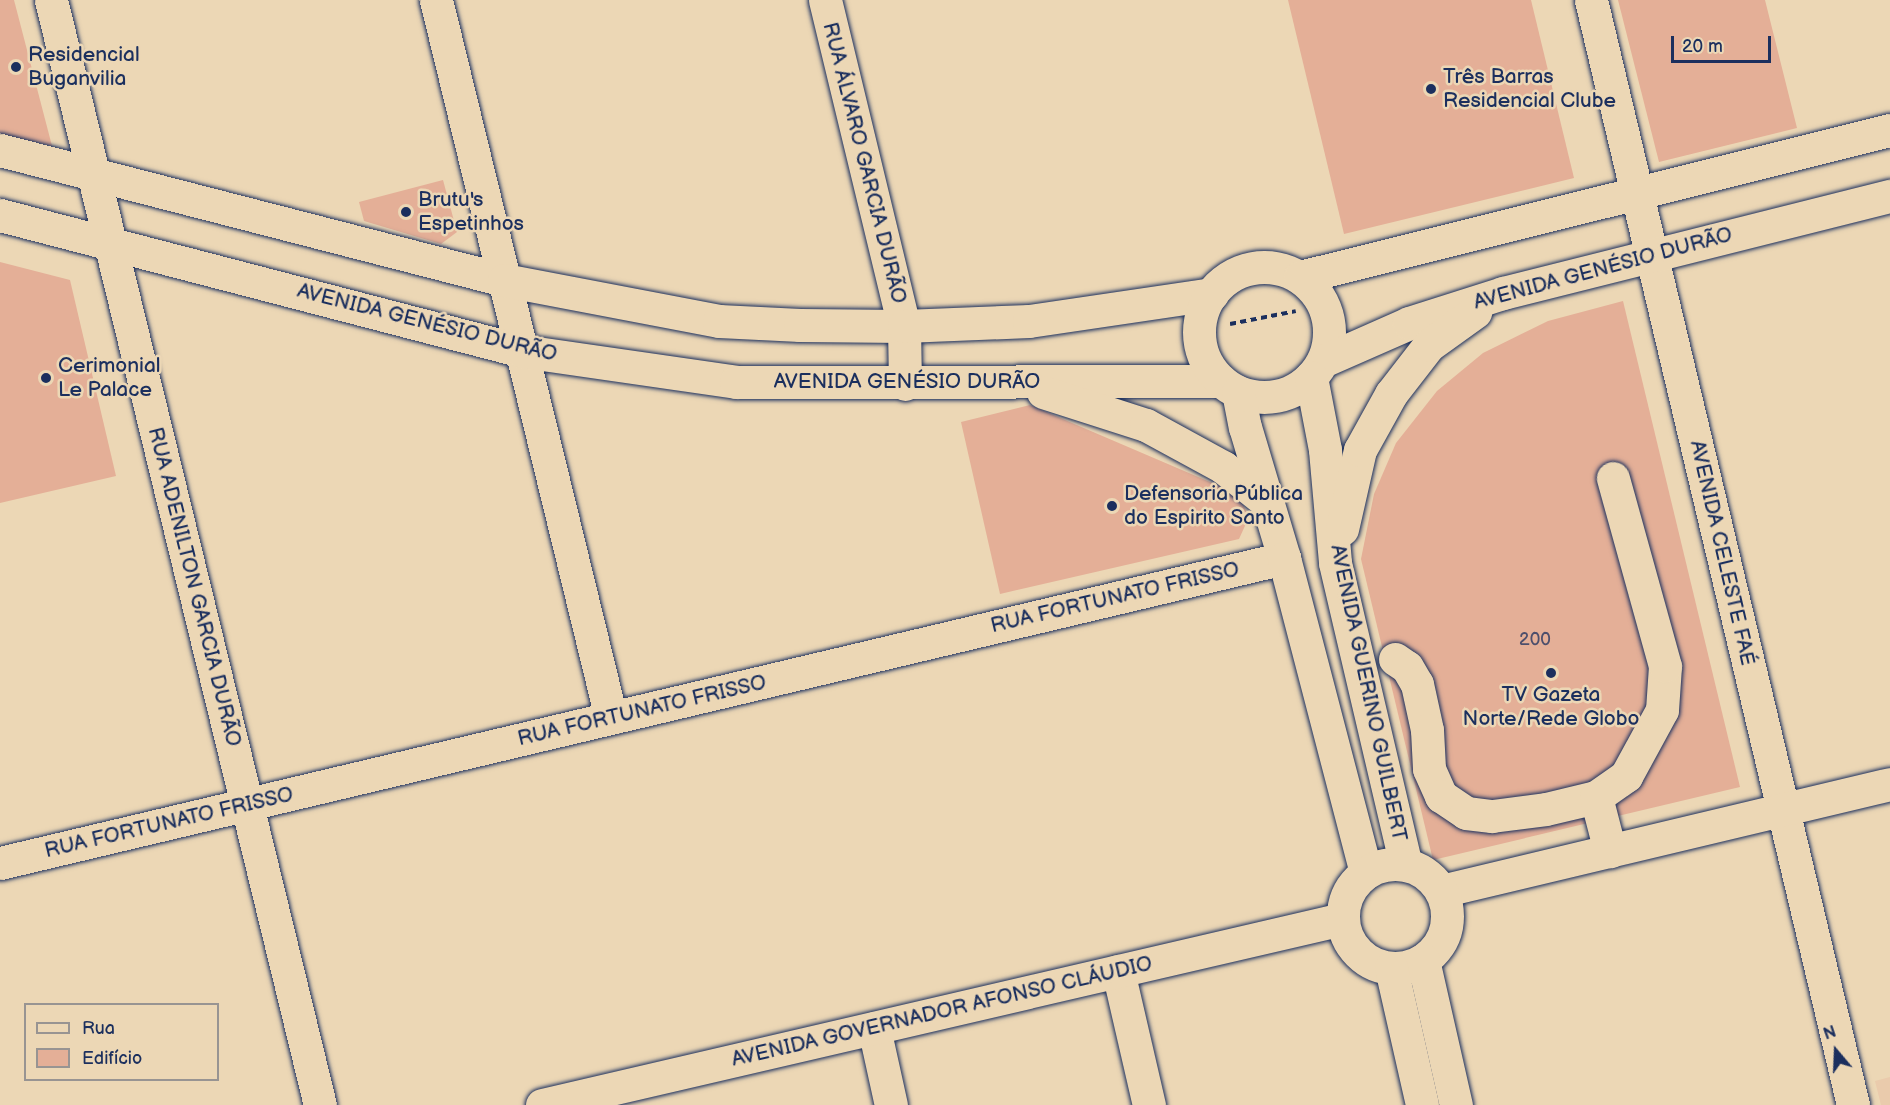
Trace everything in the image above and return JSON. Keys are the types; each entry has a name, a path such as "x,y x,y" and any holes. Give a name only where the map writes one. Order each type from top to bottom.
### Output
{"main road":[{"name":"RUA ADENILTON GARCIA DURÃO","path":"51,0 320,1105"},
{"path":"436,0 611,718"},
{"name":"RUA ÁLVARO GARCIA DURÃO","path":"825,0 904,326 905,384"},
{"name":"AVENIDA CELESTE FAÉ","path":"1591,0 1853,1105"},
{"path":"1300,277 1890,130"},
{"path":"0,150 93,172 504,280 719,321 904,326 1029,321 1212,294"},
{"name":"AVENIDA GENÉSIO DURÃO","path":"0,215 522,351 736,382 905,384 1007,382 1230,387 1257,397 1277,396 1296,389 1317,369 1409,323 1503,293 1890,196"},
{"path":"1230,387 1209,367 1201,350 1199,330 1203,311 1212,294 1225,280 1253,269 1282,269 1300,277 1314,290 1324,306 1329,324 1329,343 1317,369"},
{"path":"1335,562 1360,450 1390,394 1429,345 1503,293"},
{"name":"AVENIDA GUERINO GUILBERT","path":"1317,369 1335,562 1406,865"},
{"path":"1007,382 1062,396 1146,425 1223,467 1267,502"},
{"name":"AVENIDA GUERINO GUILBERT","path":"1230,387 1245,427 1284,558 1366,872 1392,864 1406,865 1420,870 1432,879 1441,891"},
{"path":"1395,659 1407,667 1416,684 1427,730 1429,769 1441,796 1466,813 1492,816 1546,809 1596,797 1626,776 1662,710 1665,666 1613,478"},
{"name":"RUA FORTUNATO FRISSO","path":"0,862 1284,558"},
{"path":"1366,872 1348,893 1342,919 1345,934 1352,947 1376,965 1391,968 1407,966 1423,960 1435,950 1443,937 1447,922 1446,906 1441,891 1890,784"},
{"path":"1596,797 1610,851"},
{"name":"AVENIDA GOVERNADOR AFONSO CLÁUDIO","path":"542,1105 619,1096 874,1028 1342,919"},
{"path":"1423,960 1456,1105"},
{"path":"1391,968 1422,1105"},
{"path":"1118,971 1149,1105"},
{"path":"874,1028 891,1105"}],"path":[{"path":"1199,330 1324,306"}],"shaded area":[{"path":"1890,1077 1890,1105 1881,1105 1875,1081"}],"building":[{"name":"Residencial Buganvilia","path":"0,0 14,0 52,146 0,134"},
{"name":"Três Barras Residencial Clube","path":"1288,0 1531,0 1574,178 1344,234"},
{"path":"1618,0 1765,0 1797,128 1659,162"},
{"name":"Brutu's Espetinhos","path":"443,180 457,232 441,244 364,221 359,202"},
{"name":"Cerimonial Le Palace","path":"0,262 70,280 116,476 0,503"},
{"name":"TV Gazeta Norte/Rede Globo","path":"1623,301 1740,787 1433,860 1361,559 1374,494 1396,443 1437,391 1483,353 1548,321"},
{"name":"Defensoria Pública do Espirito Santo","path":"1030,405 1238,494 1249,517 1239,539 1000,594 961,422"}],"place":[{"name":"Residencial Buganvilia","path":"16,67"},
{"name":"Três Barras Residencial Clube","path":"1431,89"},
{"name":"Brutu's Espetinhos","path":"406,212"},
{"name":"Cerimonial Le Palace","path":"46,378"},
{"name":"Defensoria Pública do Espirito Santo","path":"1112,506"},
{"name":"TV Gazeta Norte/Rede Globo","path":"1551,673"}]}
